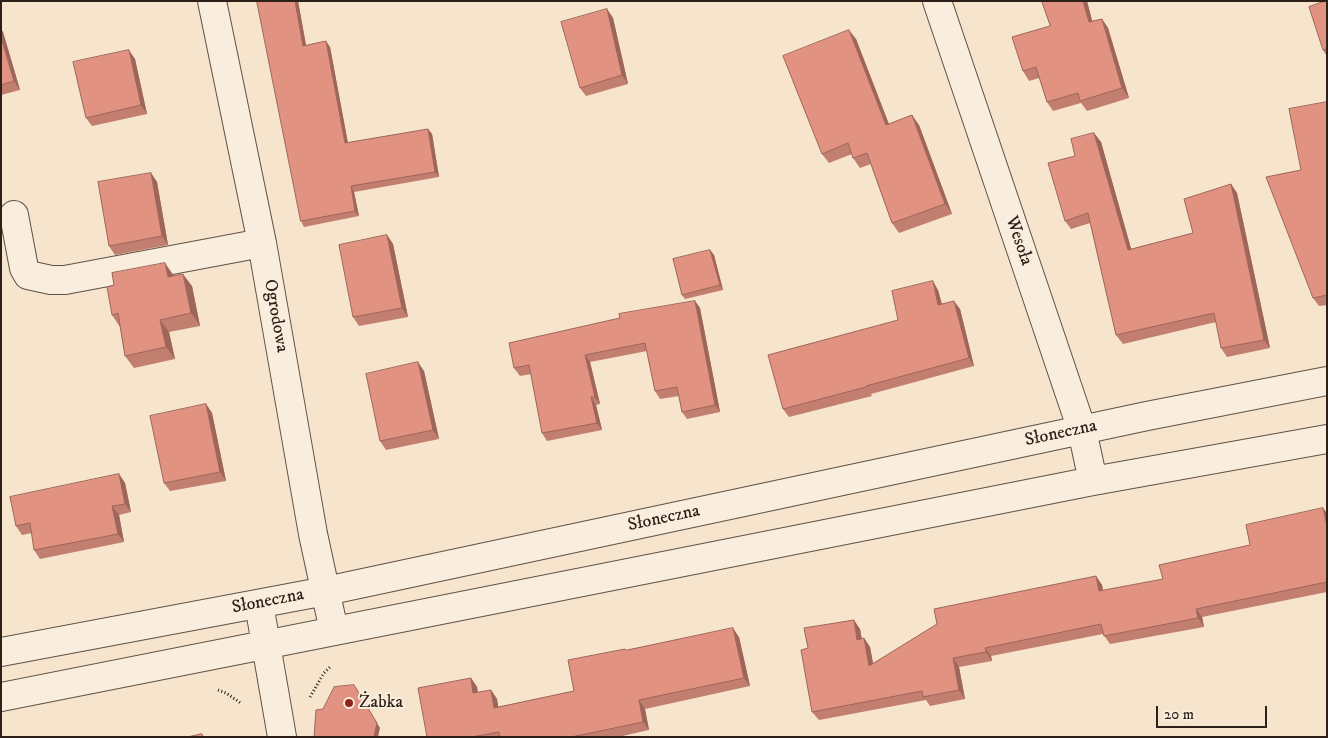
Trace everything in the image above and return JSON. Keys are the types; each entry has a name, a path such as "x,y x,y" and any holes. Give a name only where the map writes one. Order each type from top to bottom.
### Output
{"street":[{"name":"Ogrodowa","path":"212,1 262,243 313,534 334,631"},
{"name":"Wesoła","path":"937,1 1082,430 1093,481"},
{"path":"14,215 24,268 28,275 51,280 65,280 262,243"},
{"name":"Słoneczna","path":"1,652 326,591 1147,416 1327,381"},
{"path":"1,697 1093,481 1327,439"},
{"path":"259,604 282,737"}],"path":[{"path":"215,690 226,693 246,706"}],"building":[{"path":"257,1 295,1 303,46 326,41 345,143 428,129 435,172 351,186 355,211 301,221"},
{"path":"1042,1 1083,1 1089,22 1102,19 1122,88 1080,101 1078,93 1047,102 1036,67 1023,71 1012,37 1050,26"},
{"path":"1327,1 1327,49 1323,50 1309,7"},
{"path":"607,9 622,75 580,88 561,22"},
{"path":"849,30 886,125 912,115 945,204 892,223 867,153 853,158 848,143 822,154 783,56"},
{"path":"1,37 14,81 1,85"},
{"path":"129,50 141,105 86,118 73,62"},
{"path":"1327,102 1327,295 1313,298 1266,177 1301,170 1289,109"},
{"path":"1094,133 1128,250 1193,233 1184,199 1231,184 1264,340 1221,348 1214,313 1116,335 1088,213 1065,221 1048,163 1075,156 1071,139"},
{"path":"151,173 162,236 109,246 98,182"},
{"path":"387,235 402,308 353,317 339,245"},
{"path":"710,250 720,285 682,295 673,259"},
{"path":"165,263 168,277 183,274 191,313 160,320 166,347 125,356 118,313 112,315 107,287 114,285 112,273"},
{"path":"933,281 938,305 954,301 969,358 783,409 768,355 898,320 892,291"},
{"path":"695,301 715,405 682,412 677,387 655,391 645,343 585,355 595,397 591,397 597,423 542,433 529,365 514,368 509,343 620,318 619,314"},
{"path":"418,362 433,430 380,441 366,374"},
{"path":"206,404 220,472 164,483 150,416"},
{"path":"119,474 125,504 112,506 118,534 34,550 30,523 16,526 10,497"},
{"path":"1323,508 1327,526 1327,582 1196,609 1198,618 1104,636 1101,624 985,648 986,652 953,658 959,690 923,697 922,691 812,712 801,650 808,648 804,628 854,620 857,640 864,638 869,666 937,624 934,609 1096,576 1099,591 1163,579 1159,565 1250,545 1246,525"},
{"path":"733,628 744,678 639,700 643,722 571,737 500,737 499,732 472,737 427,737 418,688 471,678 473,693 491,690 494,708 574,691 568,660"},
{"name":"Żabka","path":"354,685 377,723 374,737 314,737 316,710 323,709 334,687"},
{"path":"202,734 203,737 188,737"}],"place":[{"name":"Żabka","path":"349,703"}]}
